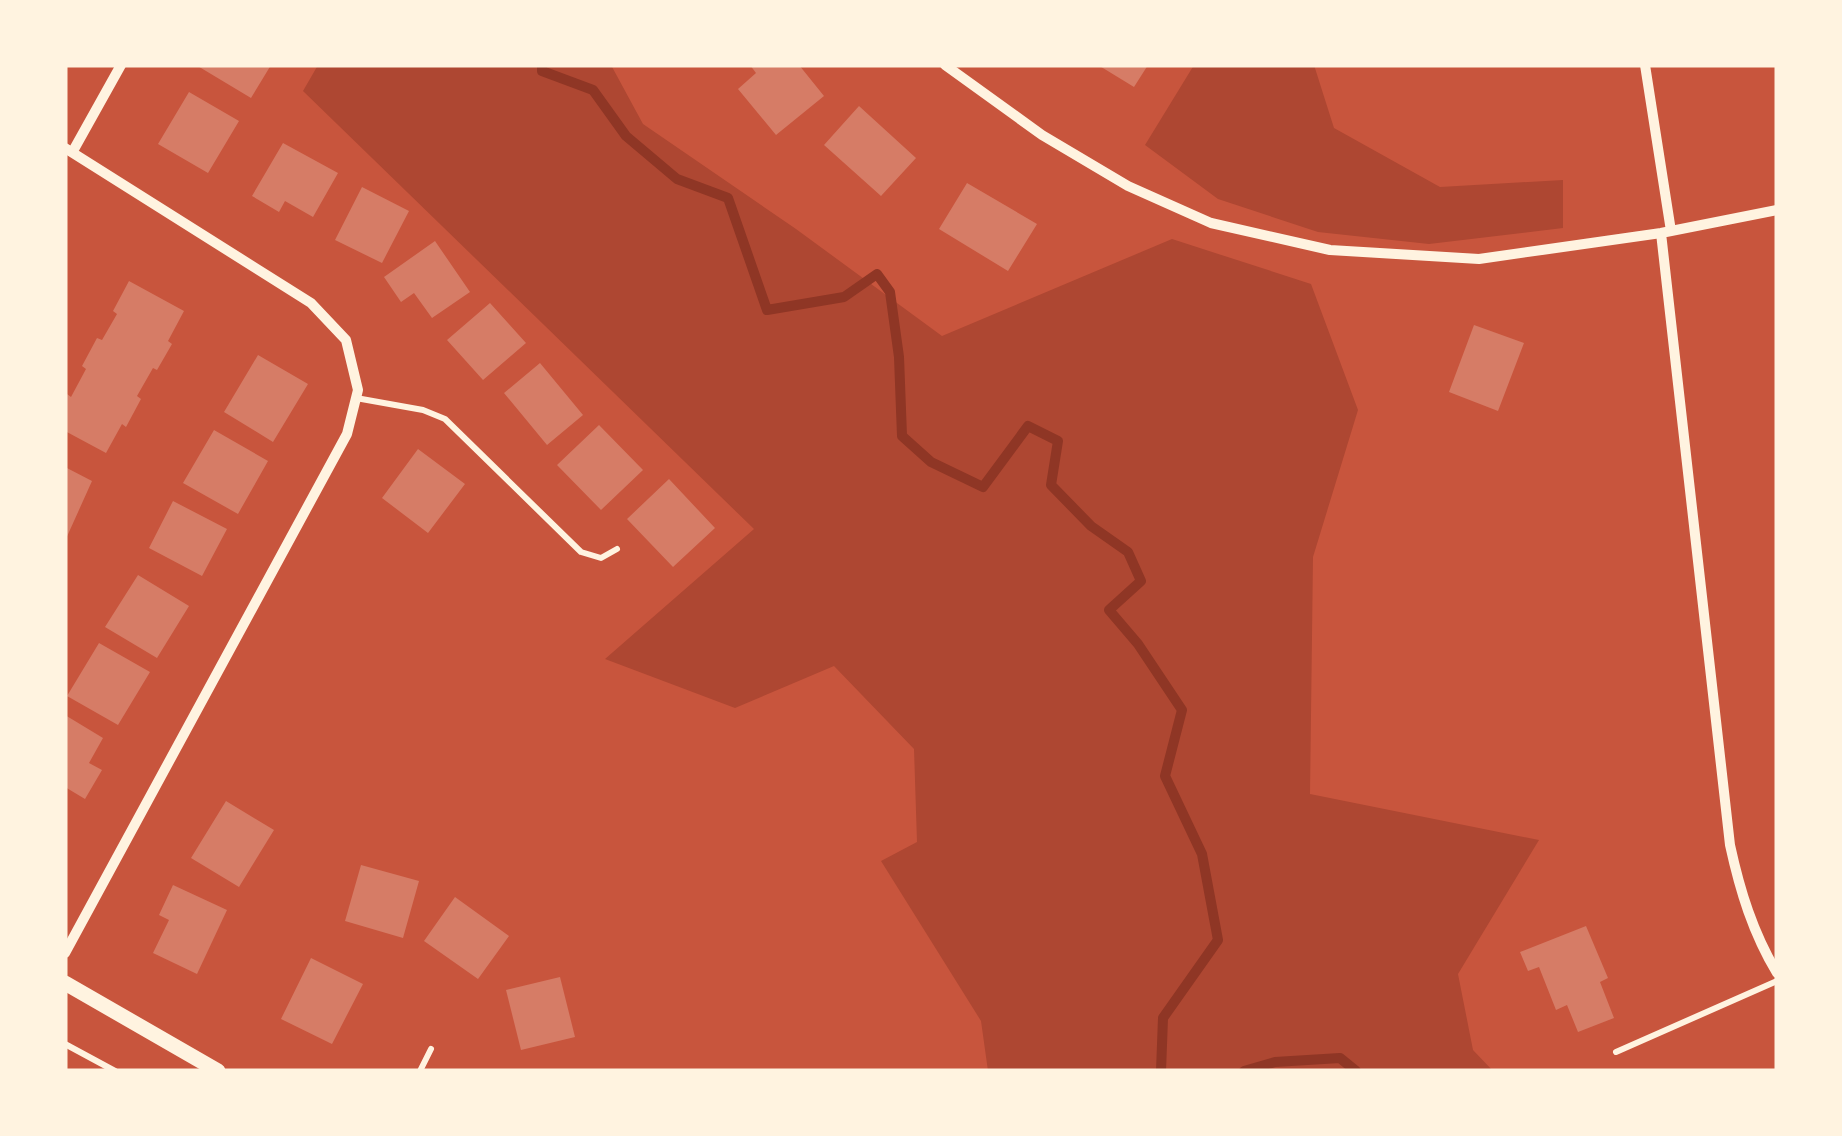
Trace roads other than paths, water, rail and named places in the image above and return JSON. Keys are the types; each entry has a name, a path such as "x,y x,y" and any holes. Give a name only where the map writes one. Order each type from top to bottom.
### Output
{"street":[{"path":"65,953 347,434 358,390 346,340 311,303 69,149 122,65"},
{"path":"946,65 1042,135 1128,186 1211,222 1330,250 1479,258 1666,232 1777,210"},
{"path":"1645,65 1730,845 1758,942 1777,977"},
{"path":"65,983 218,1071"}],"lane":[{"path":"356,398 423,410 446,419 581,552 602,558 617,549"},
{"path":"1616,1052 1777,977"},
{"path":"420,1071 431,1049"}],"waterway":[{"path":"542,65 542,71 593,90 626,136 677,179 728,198 767,310 844,297 877,274 890,292 899,357 902,436 931,462 983,487 1028,426 1058,441 1051,485 1091,526 1128,552 1141,581 1109,610 1138,644 1182,710 1165,776 1202,854 1218,940 1163,1018 1161,1071"},
{"path":"1244,1071 1275,1062 1340,1058 1356,1071"}]}
